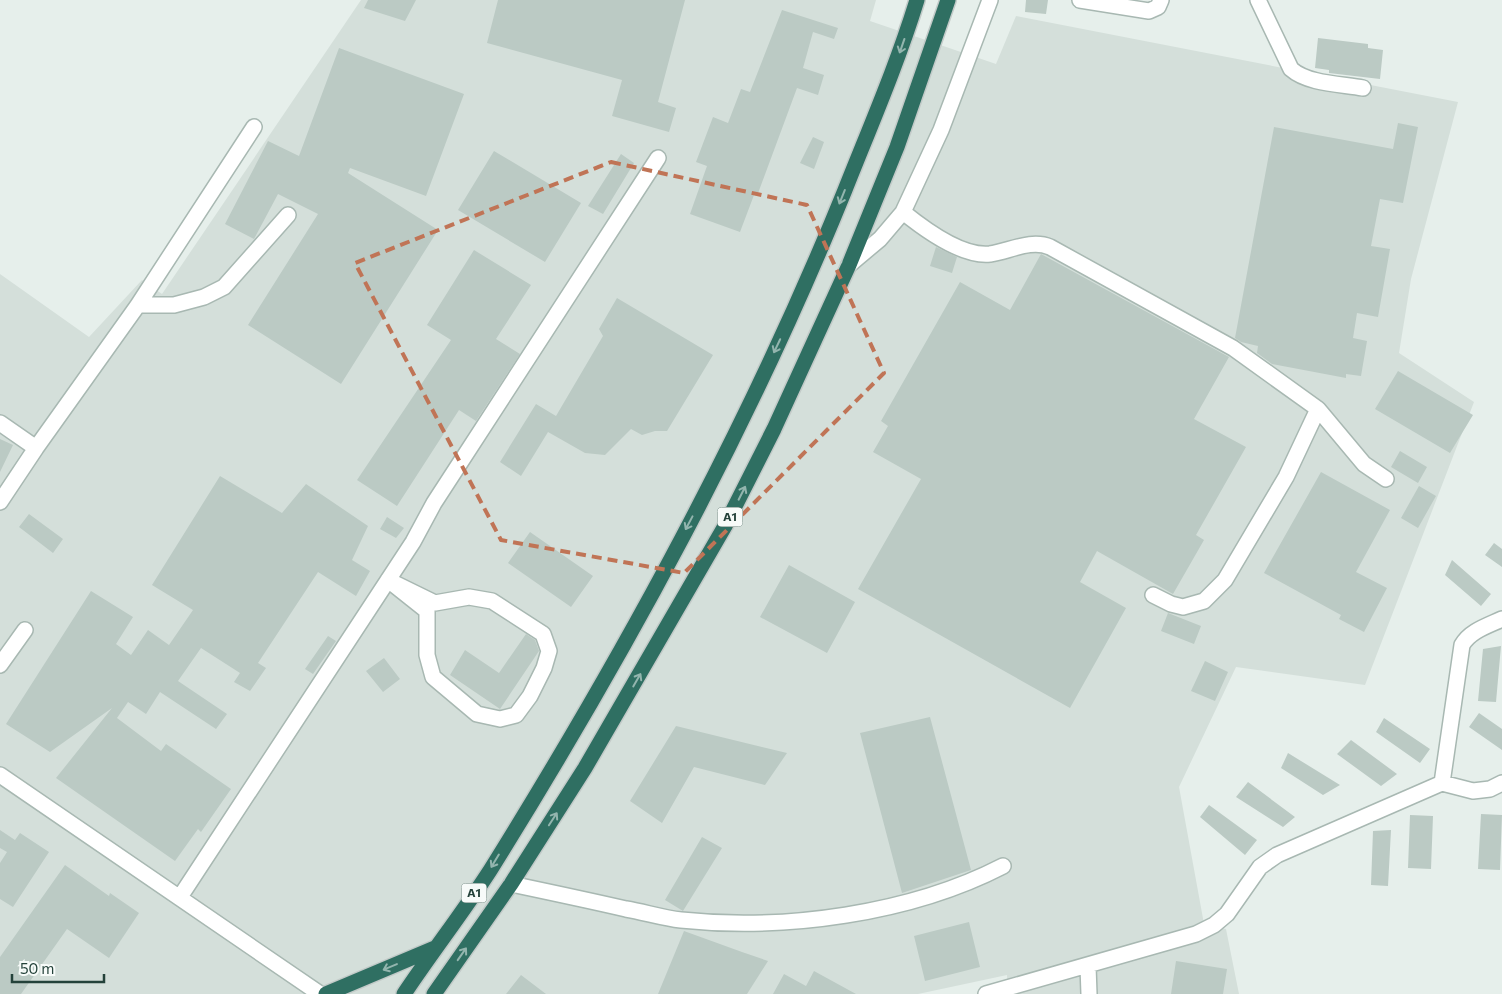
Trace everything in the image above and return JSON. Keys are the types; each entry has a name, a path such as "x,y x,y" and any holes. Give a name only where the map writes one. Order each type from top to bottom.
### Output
{"highway":[{"name":"A1","path":"404,994 489,871 623,649 734,436 808,280 902,47 917,0"},
{"name":"A1","path":"434,994 510,884 585,768 725,526 774,429 849,265 897,147 948,0"},
{"path":"326,994 435,948"}],"street":[{"path":"849,265 880,238 904,212 941,130 990,0"},
{"path":"1080,0 1150,11 1158,7 1161,0"},
{"path":"1258,0 1291,69 1298,75 1363,88"},
{"path":"0,502 138,305 254,127"},
{"path":"180,897 413,542 439,495 658,158"},
{"path":"904,212 933,236 958,248 988,254 1030,245 1041,244 1050,247 1234,348 1318,409 1364,464 1386,479"},
{"path":"138,305 174,305 204,297 224,287 288,215"},
{"path":"1153,595 1171,604 1183,607 1204,601 1225,580 1286,477 1318,409"},
{"path":"0,423 36,448"},
{"path":"388,580 435,602 469,597 492,601 543,634 550,652 530,696 516,715 500,719 477,714 434,676 427,655 427,611 388,580"},
{"path":"1442,783 1462,645 1466,637 1502,619"},
{"path":"0,665 25,630"},
{"path":"0,775 320,994"},
{"path":"986,994 1196,934 1214,925 1227,914 1260,867 1277,854 1442,783 1472,791 1490,789 1502,784"},
{"path":"510,884 679,920 738,924 793,923 858,913 915,899 979,878 1003,866"},
{"path":"1088,966 1089,994"}],"highlighted area":[{"path":"611,162 807,205 884,373 684,573 501,540 355,263"}],"shaded area":[{"path":"361,0 876,0 870,21 996,64 1016,16 1458,102 1411,279 1399,353 1474,402 1365,685 1236,667 1179,787 1204,924 1226,929 1239,994 1008,994 1007,975 918,994 0,994 0,274 89,337 142,280 162,294"}],"building":[{"path":"368,0 416,0 405,21 364,8"},
{"path":"498,0 685,0 658,102 676,108 669,132 612,116 622,80 487,43"},
{"path":"1026,0 1048,0 1046,14 1025,12"},
{"path":"782,10 838,28 834,39 813,32 803,68 824,75 818,95 797,88 757,196 754,195 740,232 690,214 707,166 696,162 713,117 728,123 741,89 750,92"},
{"path":"1318,38 1368,44 1368,48 1383,50 1380,79 1329,73 1329,70 1315,68"},
{"path":"339,48 464,94 426,196 350,168 348,173 438,230 341,384 248,325 318,214 278,194 254,239 225,224 268,141 299,156"},
{"path":"1398,123 1418,127 1403,203 1380,199 1371,246 1390,249 1378,317 1357,313 1353,338 1367,341 1361,376 1346,374 1346,378 1272,364 1257,353 1258,346 1241,342 1235,338 1274,127 1393,149"},
{"path":"813,137 824,142 814,169 800,163"},
{"path":"494,151 581,203 545,262 458,210"},
{"path":"621,154 634,163 603,214 588,206"},
{"path":"936,247 957,257 952,273 930,266"},
{"path":"474,250 531,285 496,339 520,354 476,421 459,410 397,506 357,480 451,340 427,325"},
{"path":"1041,254 1229,357 1194,419 1246,447 1196,535 1204,540 1173,594 1097,551 1080,582 1126,608 1070,708 858,589 921,479 873,452 888,426 881,421 960,282 1010,310"},
{"path":"617,298 713,355 667,431 655,431 642,435 631,429 605,455 585,453 548,432 521,476 500,462 536,404 556,416 603,336 599,329"},
{"path":"1398,371 1473,415 1450,453 1375,409"},
{"path":"0,439 13,445 0,472"},
{"path":"1400,451 1427,467 1418,483 1391,467"},
{"path":"1321,472 1390,510 1356,572 1387,588 1364,632 1339,619 1341,615 1264,573"},
{"path":"220,476 282,513 306,484 368,526 352,560 370,571 356,596 318,572 258,663 266,668 250,691 234,682 240,673 201,648 178,681 227,714 216,729 160,692 146,714 128,702 117,718 161,751 166,744 231,789 201,832 198,829 175,861 56,778 112,708 50,752 6,724 91,591 133,617 116,644 131,655 148,630 169,645 193,610 152,585"},
{"path":"1419,486 1436,496 1418,528 1401,518"},
{"path":"29,514 63,539 53,553 19,527"},
{"path":"387,517 404,528 396,538 380,529"},
{"path":"530,532 593,576 571,607 508,563"},
{"path":"1494,543 1502,549 1502,567 1485,555"},
{"path":"1452,560 1491,594 1481,606 1445,575"},
{"path":"789,565 855,602 827,653 760,617"},
{"path":"1168,613 1201,626 1194,644 1161,631"},
{"path":"526,634 535,640 539,651 500,709 450,675 465,650 499,673"},
{"path":"328,636 336,641 313,674 305,669"},
{"path":"1501,646 1496,702 1478,701 1483,649"},
{"path":"384,658 400,679 383,692 366,671"},
{"path":"1205,661 1228,672 1215,701 1191,691"},
{"path":"1479,713 1502,729 1502,750 1469,727"},
{"path":"930,717 971,870 902,893 860,733"},
{"path":"1384,718 1430,749 1420,763 1376,732"},
{"path":"676,726 787,753 765,785 694,767 662,823 630,801"},
{"path":"1351,740 1397,774 1381,786 1337,754"},
{"path":"1288,753 1340,785 1323,795 1281,768"},
{"path":"1248,782 1295,817 1283,827 1236,797"},
{"path":"1209,805 1257,840 1245,855 1200,817"},
{"path":"1481,814 1502,815 1500,870 1478,869"},
{"path":"1410,815 1433,816 1431,869 1408,868"},
{"path":"0,830 15,840 20,833 49,852 13,907 0,899 0,863 7,852 0,848"},
{"path":"1391,830 1388,886 1371,885 1373,831"},
{"path":"702,837 722,848 683,911 665,900"},
{"path":"65,865 109,896 110,893 139,913 109,958 67,929 21,994 0,994 0,957"},
{"path":"969,922 980,967 925,981 914,936"},
{"path":"684,931 768,961 747,994 658,994"},
{"path":"1176,961 1227,969 1223,994 1171,994"},
{"path":"814,971 856,994 773,994 784,974 806,986"},
{"path":"521,975 546,994 506,994"}]}
